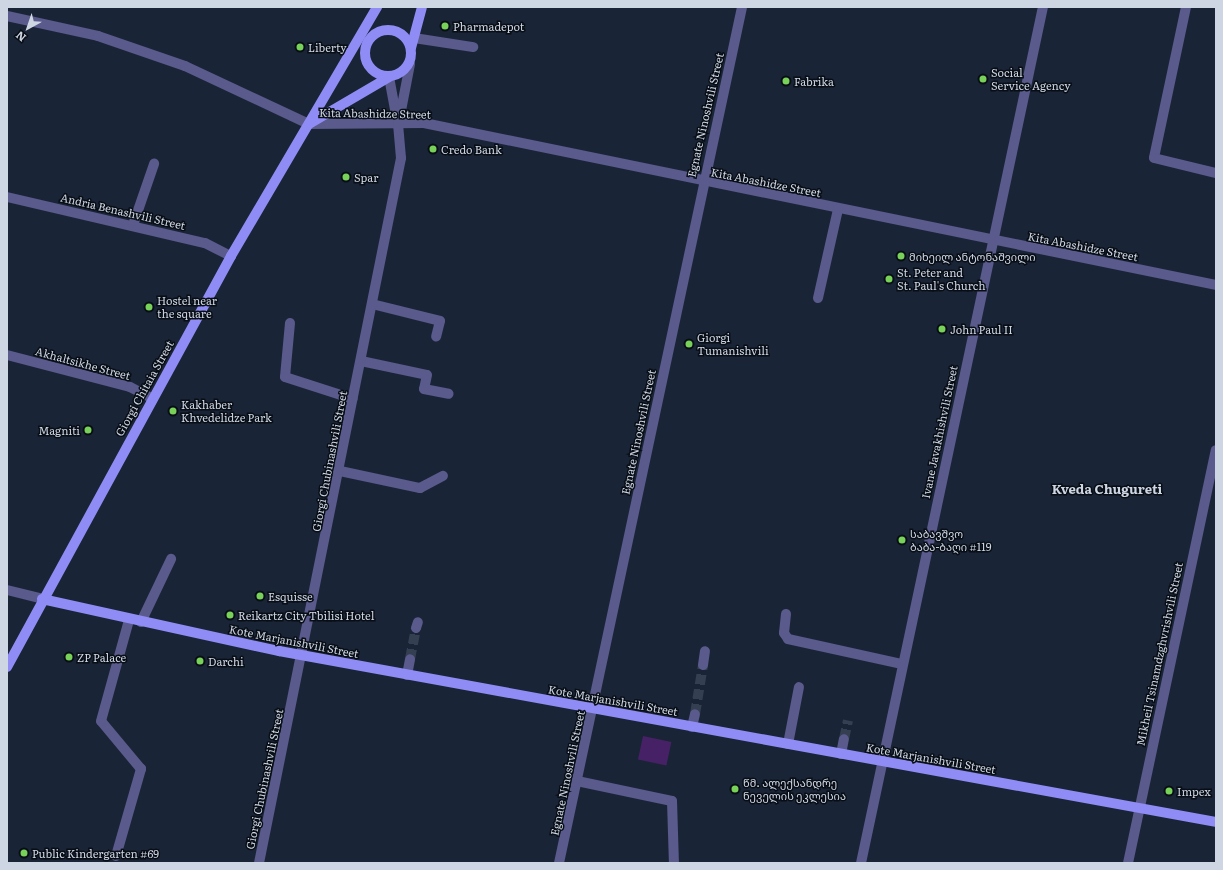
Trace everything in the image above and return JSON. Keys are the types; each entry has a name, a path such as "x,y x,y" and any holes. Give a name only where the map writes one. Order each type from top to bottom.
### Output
{"main road":[{"path":"375,10 375,34 365,48 365,56 373,71 389,77 404,70 410,64 413,43 422,7"},
{"name":"Giorgi Chitaia Street","path":"7,667 42,599 231,256 375,10"},
{"path":"375,34 397,31 413,43"},
{"name":"Giorgi Chitaia Street","path":"309,124 389,77"},
{"name":"Kote Marjanishvili Street","path":"42,599 129,620 302,656 1216,822"}],"street":[{"name":"Egnate Ninoshvili Street","path":"559,863 593,709 703,182 742,7"},
{"name":"Ivane Javakhishvili Street","path":"861,863 902,664 1043,7"},
{"path":"1186,7 1154,158 1216,173"},
{"path":"7,16 98,36 185,66 309,124"},
{"path":"413,43 473,48"},
{"name":"Giorgi Chubinashvili Street","path":"259,863 340,471 401,158 398,126 410,64"},
{"path":"389,77 398,126"},
{"name":"Kita Abashidze Street","path":"309,124 398,126 424,123 703,182 1216,285"},
{"path":"133,225 154,164"},
{"name":"Andria Benashvili Street","path":"7,197 133,225 205,243 231,256"},
{"path":"818,298 838,209"},
{"path":"372,304 440,321 436,337"},
{"path":"290,323 285,377 353,399"},
{"name":"Akhaltsikhe Street","path":"7,355 130,387 152,398"},
{"path":"361,361 427,375 424,389 449,394"},
{"name":"Mikheil Tsinamdzghvrishvili Street","path":"1128,863 1216,450"},
{"path":"340,471 420,488 443,476"},
{"path":"141,622 171,559"},
{"name":"Kote Marjanishvili Street","path":"7,590 42,599"},
{"path":"786,614 784,633 788,639 902,664"},
{"path":"116,856 141,768 101,721 129,620"},
{"path":"703,665 705,651"},
{"path":"407,674 410,659"},
{"path":"788,744 799,687"},
{"path":"692,727 695,714"},
{"path":"841,754 844,739"},
{"path":"577,781 672,801 674,863"}],"shaded area":[{"path":"643,736 671,742 666,766 638,759"}],"tunnel":[{"path":"410,659 416,628"},
{"path":"695,714 703,665"},
{"path":"844,739 848,720"}],"place":[{"name":"Pharmadepot","path":"445,26"},
{"name":"Liberty","path":"300,47"},
{"name":"Social Service Agency","path":"983,79"},
{"name":"Fabrika","path":"786,81"},
{"name":"Credo Bank","path":"433,149"},
{"name":"Spar","path":"346,177"},
{"name":"მიხეილ ანტონაშვილი","path":"901,256"},
{"name":"St. Peter and St. Paul's Church","path":"889,279"},
{"name":"Hostel near the square","path":"149,307"},
{"name":"John Paul II","path":"942,329"},
{"name":"Giorgi Tumanishvili","path":"689,344"},
{"name":"Kakhaber Khvedelidze Park","path":"173,411"},
{"name":"Magniti","path":"88,430"},
{"name":"საბავშვო ბაბა-ბაღი #119","path":"902,540"},
{"name":"Esquisse","path":"260,596"},
{"name":"Reikartz City Tbilisi Hotel","path":"230,615"},
{"name":"ZP Palace","path":"69,657"},
{"name":"Darchi","path":"200,661"},
{"name":"წმ. ალექსანდრე ნეველის ეკლესია","path":"735,789"},
{"name":"Impex","path":"1169,791"},
{"name":"Public Kindergarten #69","path":"24,853"}],"district":[{"name":"Kveda Chugureti","path":"1107,489"}]}
